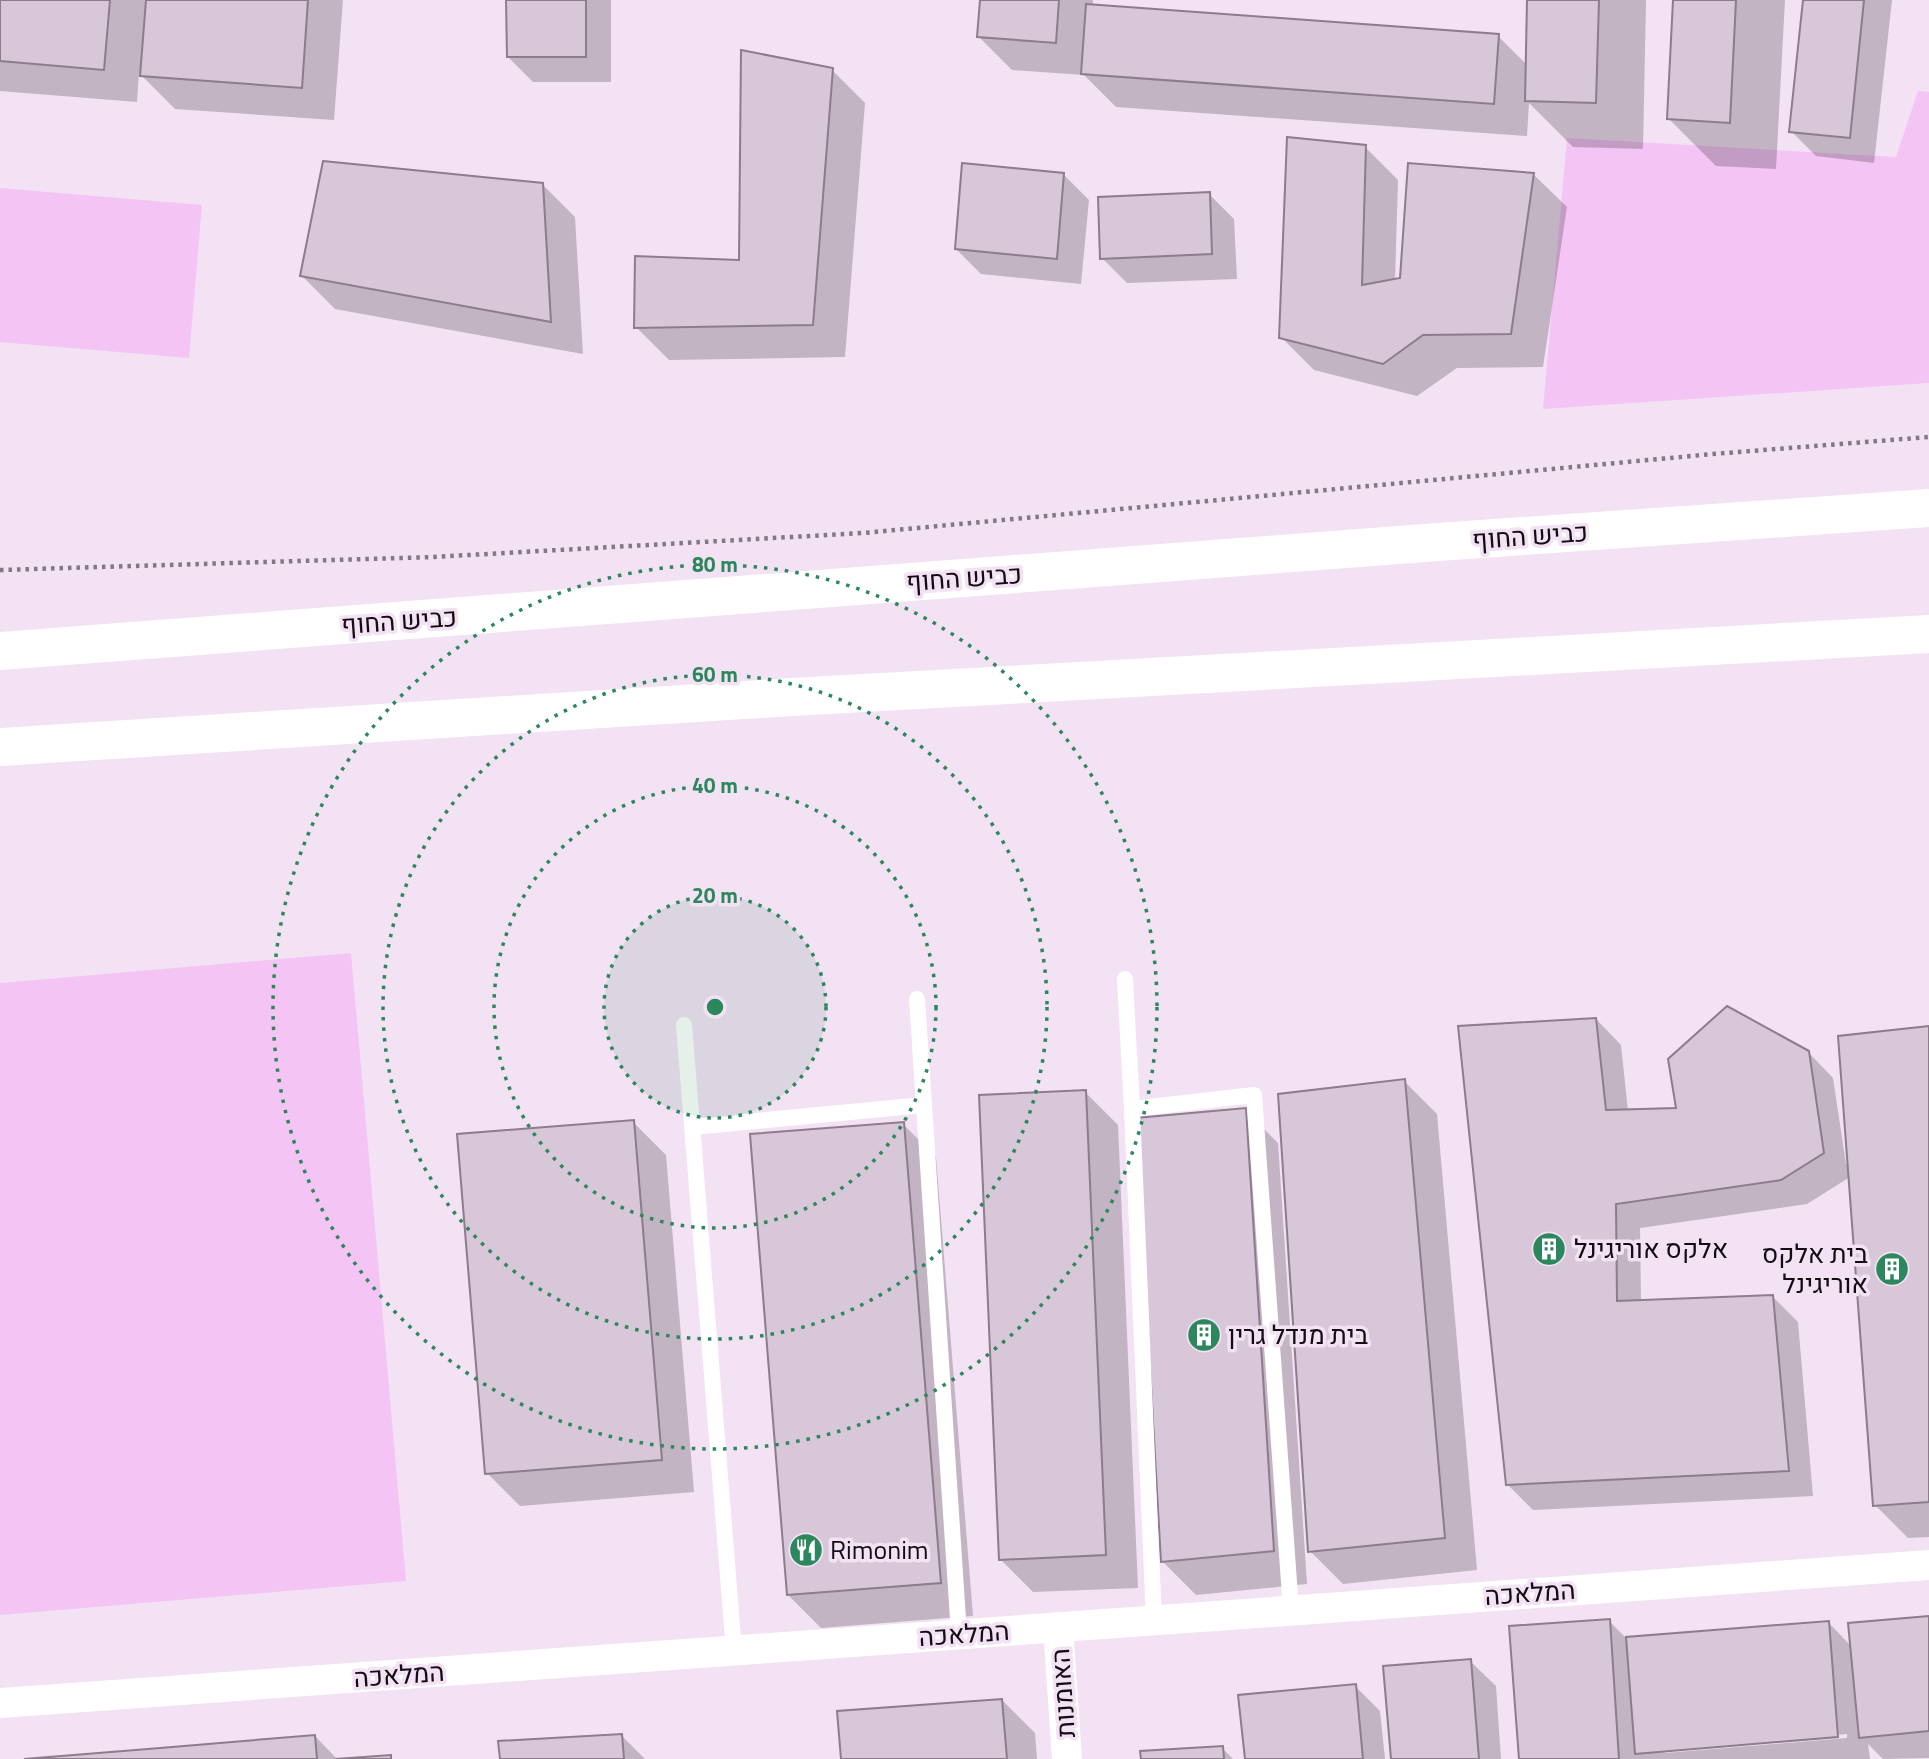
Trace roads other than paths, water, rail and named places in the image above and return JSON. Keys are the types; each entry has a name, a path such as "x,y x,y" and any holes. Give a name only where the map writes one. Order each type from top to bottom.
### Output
{"highway":[{"name":"כביש החוף","path":"0,651 1451,541 1929,508"},
{"path":"0,747 806,696 1929,634"}],"street":[{"name":"המלאכה","path":"0,1703 1929,1565"},
{"name":"האומנות","path":"1058,1627 1067,1759"}],"lane":[{"path":"1125,979 1154,1620"},
{"path":"916,999 959,1634"},
{"path":"684,1025 734,1651"},
{"path":"1132,1109 1254,1095 1291,1610"},
{"path":"692,1127 924,1105"}],"place":[{"name":"אלקס אוריגינל","path":"1549,1249"},
{"name":"בית אלקס אוריגינל","path":"1892,1269"},
{"name":"בית מנדל גרין","path":"1204,1335"},
{"name":"Rimonim","path":"806,1550"}]}
